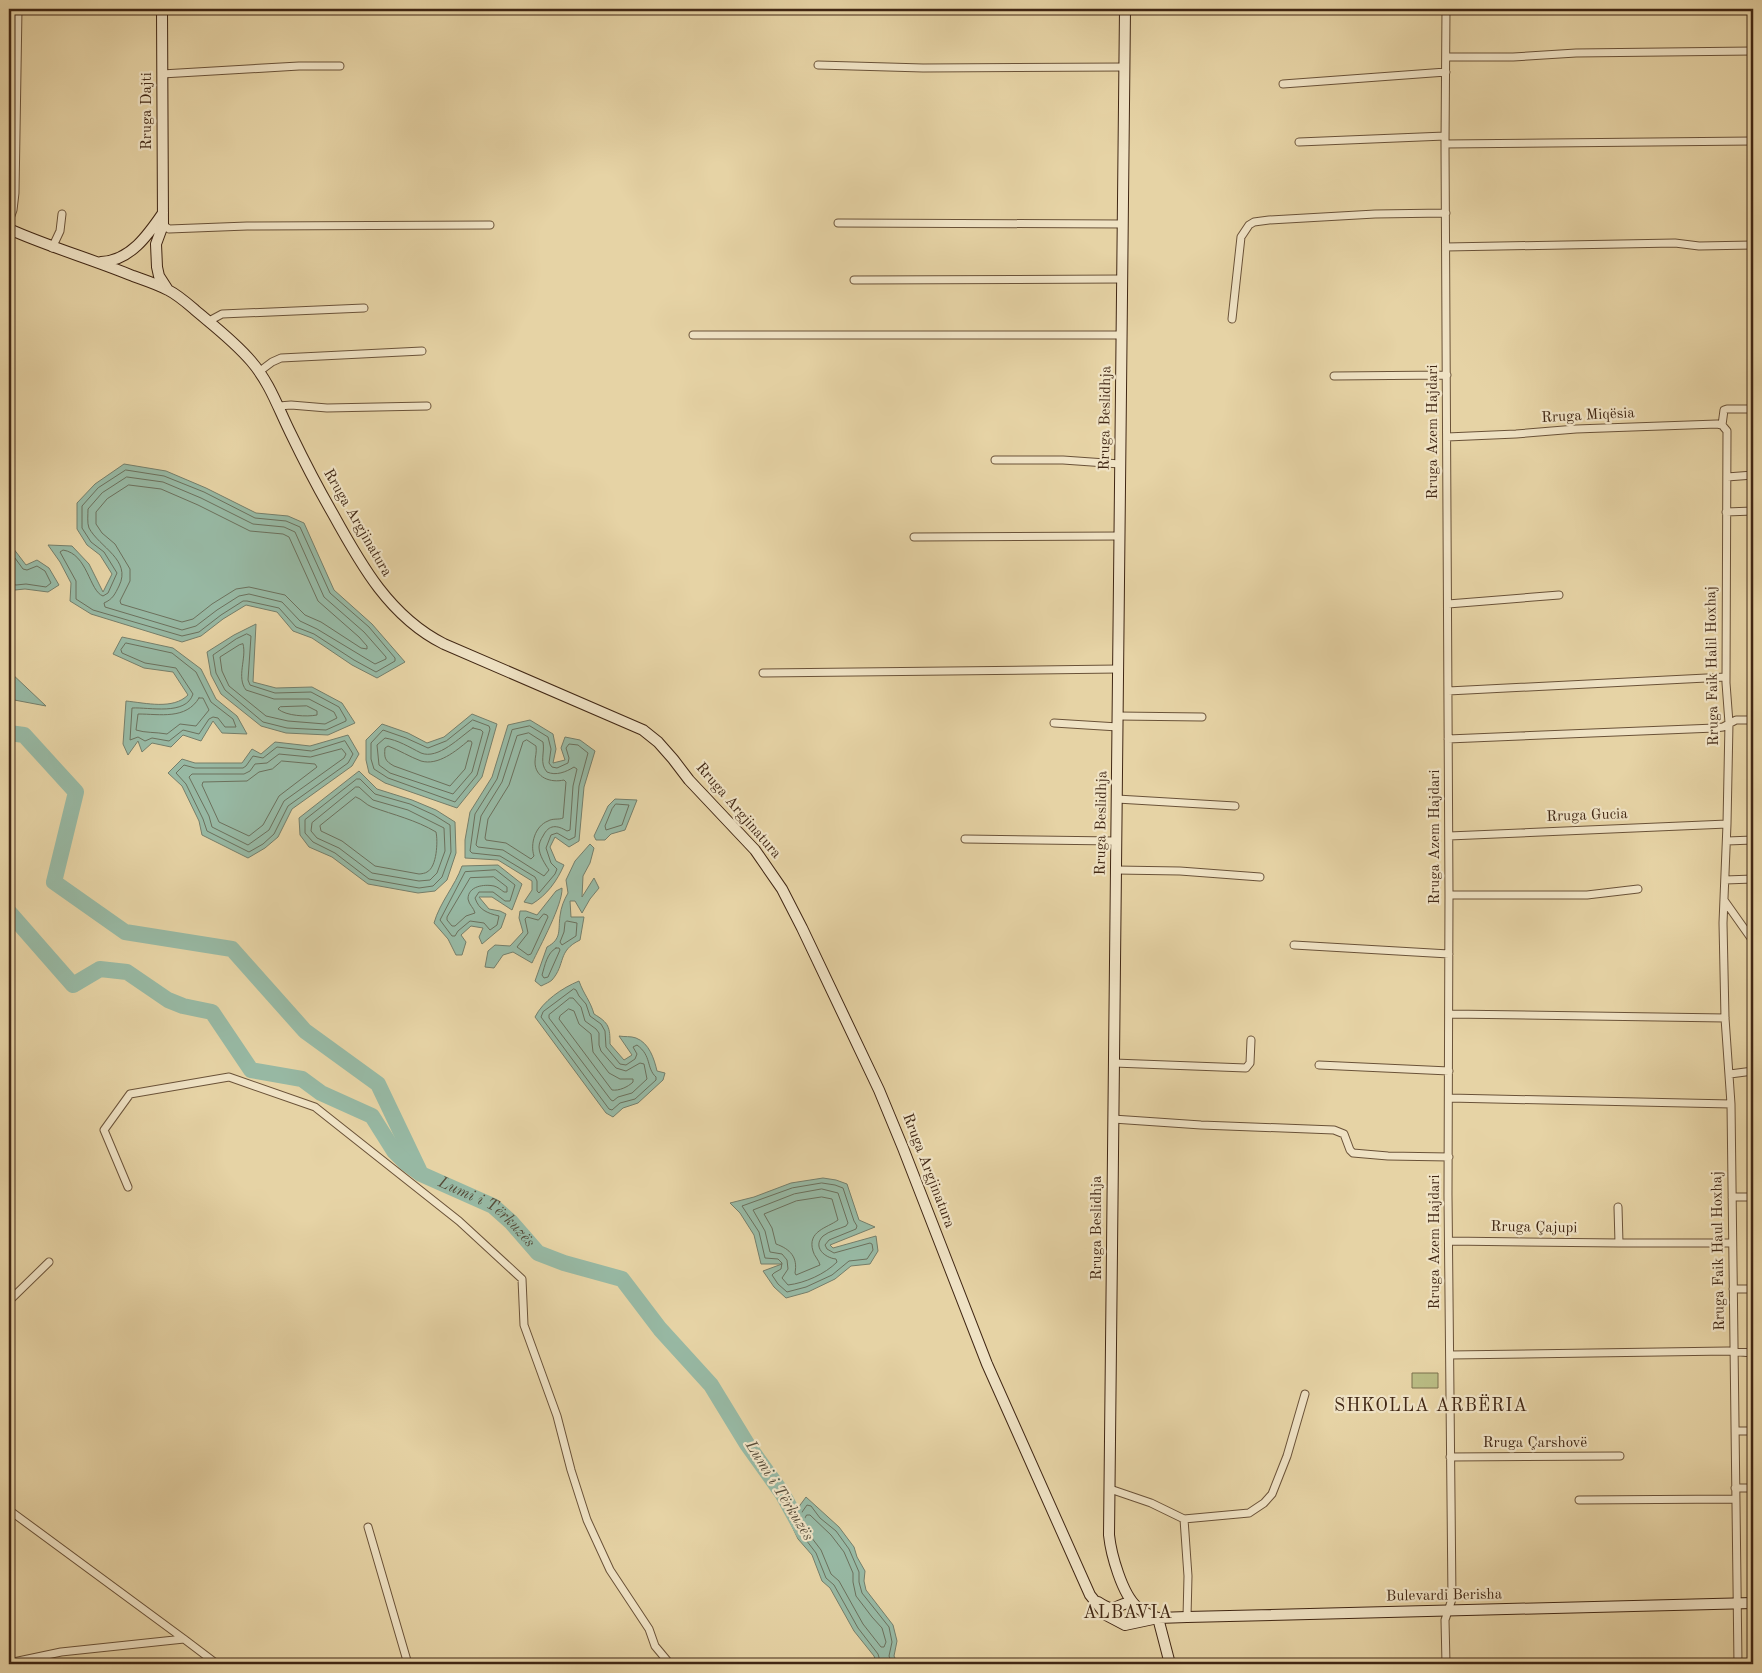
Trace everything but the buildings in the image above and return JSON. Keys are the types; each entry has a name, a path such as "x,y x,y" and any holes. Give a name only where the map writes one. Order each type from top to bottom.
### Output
{"street":[{"path":"9,221 15,193 18,9"},
{"name":"Rruga Dajti","path":"157,262 156,244 163,225 162,9"},
{"path":"832,9 938,9"},
{"name":"Rruga Beslidhja","path":"1125,9 1110,1546 1123,1584 1130,1600 1136,1606"},
{"name":"Rruga Azem Hajdari","path":"1446,9 1448,1098 1452,1599 1445,1620 1446,1664"},
{"path":"1446,57 1753,51"},
{"path":"818,65 923,68 1124,67"},
{"path":"162,74 299,66 340,66"},
{"path":"1283,84 1446,72"},
{"path":"1299,142 1445,140 1753,141"},
{"path":"157,262 150,275 146,278 135,277 127,270 125,265 131,251 151,230 163,213"},
{"path":"1232,319 1241,238 1248,225 1254,222 1375,214 1446,213"},
{"path":"52,248 60,231 62,214"},
{"path":"838,223 1123,224"},
{"path":"163,225 169,229 247,226 490,224"},
{"path":"9,229 52,248 97,262 168,290"},
{"path":"1446,247 1675,243 1699,246 1753,245"},
{"path":"97,262 110,261 145,246 150,248 157,262 159,276 168,290"},
{"path":"854,280 1122,279"},
{"name":"Rruga Argjinatura","path":"168,290 209,321 260,371 321,493 368,576 390,603 428,636 642,730 663,748 689,780 765,862 782,889 802,928 879,1090 987,1364 1090,1595 1106,1615 1122,1623"},
{"path":"209,321 222,314 364,308"},
{"path":"692,335 1122,335"},
{"path":"260,371 281,358 422,351"},
{"path":"1334,376 1447,374"},
{"path":"279,406 327,408 428,406"},
{"path":"1722,425 1723,413 1727,409 1753,409"},
{"name":"Rruga Miqësia","path":"1447,437 1576,429 1722,425"},
{"name":"Rruga Faik Halil Hoxhaj","path":"1722,425 1727,432 1726,677 1729,723 1728,824 1724,900"},
{"path":"995,460 1063,460 1120,464"},
{"path":"1727,477 1753,475"},
{"path":"1726,512 1753,511"},
{"path":"914,537 1120,536"},
{"path":"1448,604 1559,596"},
{"path":"763,673 1118,669"},
{"path":"1448,691 1726,677"},
{"path":"1118,716 1202,717"},
{"path":"1448,739 1715,728 1723,727 1736,720 1753,720"},
{"path":"1054,723 1118,727"},
{"path":"1117,799 1235,806"},
{"name":"Rruga Gucia","path":"1449,836 1728,824"},
{"path":"965,840 1116,841"},
{"path":"1727,841 1753,840"},
{"path":"1116,870 1180,871 1260,877"},
{"path":"1725,880 1753,879"},
{"path":"1449,895 1587,894 1638,889"},
{"path":"1724,900 1753,941"},
{"name":"Rruga Faik Haul Hoxhaj","path":"1724,900 1725,1018 1731,1104 1737,1603"},
{"path":"1294,945 1449,954"},
{"path":"1449,1014 1725,1018"},
{"path":"1114,1064 1246,1068 1250,1063 1251,1040"},
{"path":"1319,1065 1449,1070"},
{"path":"1730,1074 1753,1071"},
{"path":"128,1187 104,1130 130,1094 229,1077 315,1108 459,1221 522,1279 524,1326 557,1416 571,1470 587,1520 610,1570 649,1629 655,1646 670,1664"},
{"path":"1448,1098 1731,1104"},
{"path":"1113,1119 1218,1126 1334,1130 1344,1134 1353,1153 1388,1156 1449,1157"},
{"path":"1732,1197 1753,1197"},
{"path":"1618,1207 1619,1243"},
{"name":"Rruga Çajupi","path":"1449,1240 1732,1243"},
{"path":"9,1301 48,1262"},
{"path":"1733,1289 1753,1289"},
{"path":"1450,1356 1753,1353"},
{"path":"1110,1489 1151,1503 1184,1519 1249,1514 1264,1503 1272,1494 1287,1456 1305,1394"},
{"path":"1735,1431 1753,1431"},
{"name":"Rruga Çarshovë","path":"1450,1456 1620,1456"},
{"path":"1735,1488 1753,1488"},
{"path":"1579,1500 1736,1500"},
{"path":"9,1510 217,1664"},
{"path":"1184,1519 1188,1576 1187,1617"},
{"path":"368,1527 408,1664"},
{"path":"1123,1584 1123,1599 1117,1614 1122,1623 1129,1625 1135,1622 1139,1613 1136,1606"},
{"path":"1090,1595 1107,1608 1119,1608 1125,1604 1136,1606 1158,1618 1160,1632 1170,1664"},
{"path":"1737,1603 1738,1664"},
{"name":"Bulevardi Berisha","path":"1135,1622 1158,1618 1187,1617 1753,1603"},
{"path":"9,1663 61,1652 184,1639"}],"green space":[{"path":"1412,1373 1438,1373 1438,1388 1412,1388"}],"water":[{"path":"124,464 166,471 206,488 256,513 288,516 304,523 334,590 372,624 405,662 377,678 352,665 312,638 293,631 277,612 246,605 223,619 201,636 182,642 91,614 70,601 71,583 48,545 72,546 89,564 103,592 112,574 100,555 87,545 77,529 77,503 95,484"},
{"path":"9,548 13,548 26,565 37,560 49,568 59,585 48,592 25,589 15,590 9,587"},
{"path":"256,624 253,682 276,688 312,687 342,703 355,723 328,735 286,733 261,726 221,694 211,675 207,652"},
{"path":"122,637 173,648 201,669 216,699 237,716 247,734 222,733 213,721 201,741 183,735 171,747 152,743 142,752 138,741 128,755 123,744 126,701 167,704 182,700 188,695 173,672 144,668 113,654"},
{"path":"9,671 46,706 9,699"},
{"path":"472,714 497,724 482,777 457,808 385,783 369,773 366,760 366,740 382,724 408,733 427,743 444,737"},
{"path":"530,720 553,734 556,749 553,763 565,760 561,748 565,737 580,740 595,751 584,787 579,841 569,847 555,837 550,847 556,861 564,865 551,887 532,904 524,902 532,890 532,881 498,860 465,858 465,840 470,812 492,777 508,725"},
{"path":"348,735 359,754 352,766 292,809 278,837 265,848 248,858 202,835 199,821 182,786 168,773 182,759 195,763 242,763 252,749 261,754 275,742 310,746"},
{"path":"359,771 377,789 436,810 455,822 456,853 447,880 435,891 418,893 368,884 332,857 309,847 300,835 299,818"},
{"path":"615,799 637,800 625,830 611,834 605,840 596,840 594,836 608,806"},
{"path":"590,844 594,848 590,863 583,876 582,897 594,878 599,888 582,913 575,901 570,901 571,917 584,917 580,940 573,944 565,953 559,969 552,980 541,986 535,981 547,947 555,941 558,934 561,910 568,893 566,880 575,861"},
{"path":"498,865 522,884 512,910 492,897 479,897 489,909 506,914 501,928 482,944 479,937 483,928 471,926 461,935 466,942 462,955 456,955 448,939 434,923 440,908 462,866"},
{"path":"562,888 555,914 532,963 513,952 503,955 494,968 485,967 488,951 495,945 510,946 523,932 519,918 520,911 537,915 556,891"},
{"path":"579,981 594,1014 608,1026 610,1044 624,1060 632,1055 619,1036 636,1038 648,1047 657,1071 665,1073 663,1080 638,1103 623,1108 613,1117 606,1113 535,1017 538,1011 554,996 566,987"},
{"path":"823,1178 847,1184 859,1220 875,1227 830,1245 833,1248 876,1236 878,1251 870,1264 851,1266 835,1279 808,1292 786,1298 774,1287 763,1271 782,1264 761,1264 754,1235 740,1213 730,1203 754,1197 791,1183"},
{"path":"806,1497 839,1527 854,1547 865,1571 864,1581 866,1590 893,1625 897,1641 894,1656 898,1664 877,1664 874,1656 854,1631 830,1588 822,1581 812,1555 798,1539 789,1520"}],"waterway":[{"path":"9,733 24,735 76,792 54,882 125,932 232,949 305,1031 378,1084 419,1170"},
{"name":"Lumi i Tërkuzës","path":"9,912 73,985 100,969 127,972 168,1000 183,1006 212,1012 251,1070 302,1079 321,1093 372,1116 394,1151 406,1163 421,1174 493,1206 511,1222 538,1253 564,1263 622,1279 660,1329 711,1385 747,1444 782,1493 804,1533"}],"district":[{"name":"SHKOLLA ARBËRIA","path":"1431,1406"},
{"name":"ALBAVIA","path":"1128,1613"}]}
